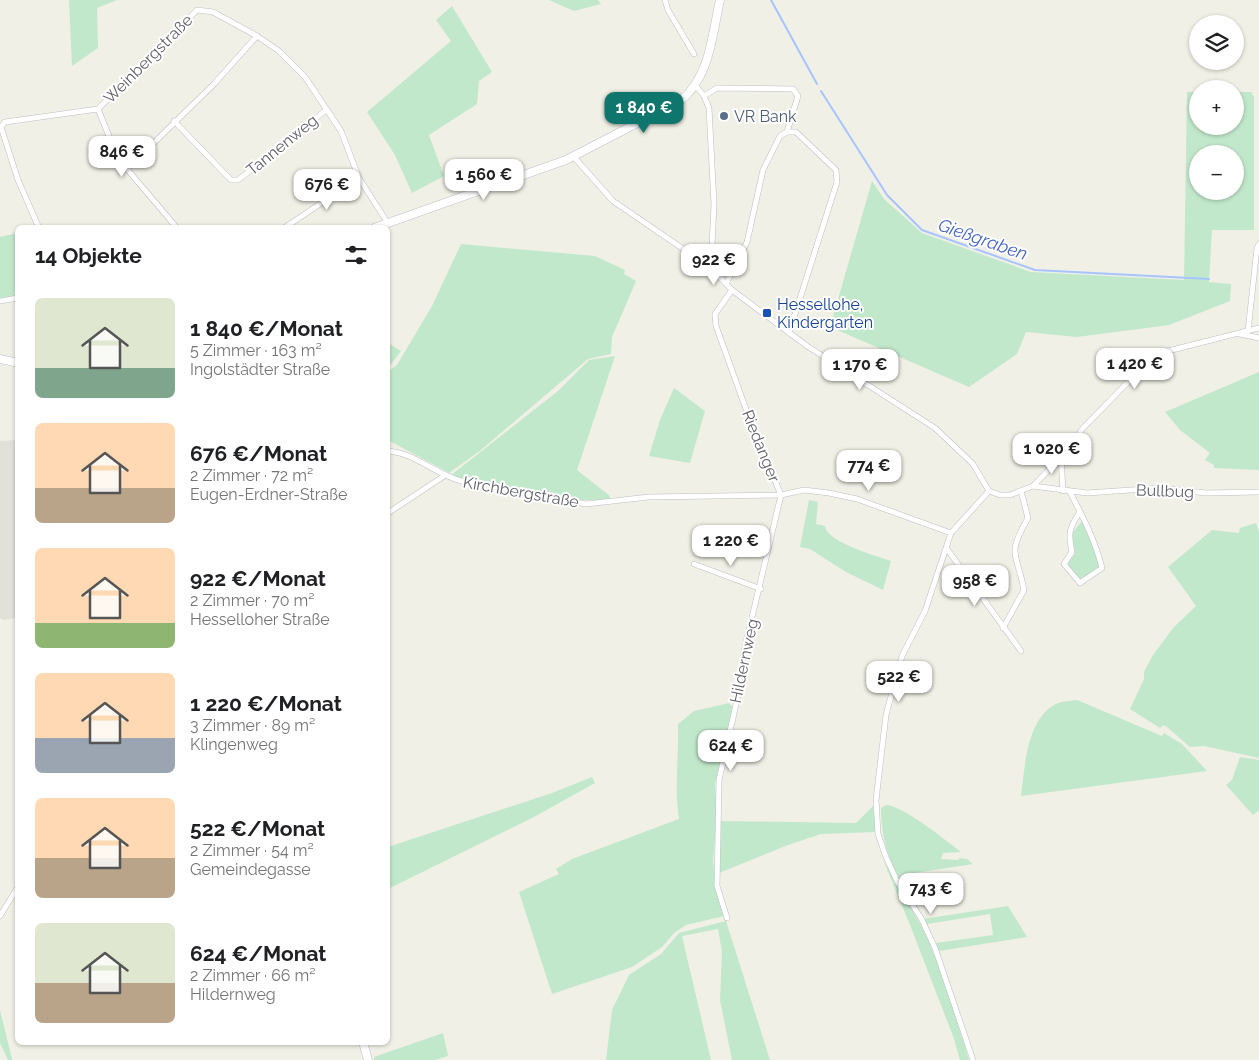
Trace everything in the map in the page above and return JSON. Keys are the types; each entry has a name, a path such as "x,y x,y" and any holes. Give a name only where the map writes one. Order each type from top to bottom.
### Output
{"main road":[{"path":"380,225 574,157 680,101 696,86 703,73 720,0"},
{"path":"0,360 15,362"},
{"path":"365,1045 368,1060"}],"street":[{"path":"665,0 668,10 694,54"},
{"name":"Weinbergstraße","path":"175,225 128,169 113,146 98,109 197,10 213,12 257,36 279,51 305,77 341,131 359,178 386,222"},
{"path":"128,169 174,121 214,84 257,36"},
{"path":"696,86 704,96 709,108 713,184 711,268"},
{"path":"704,96 718,88 793,89 797,92 798,96 787,132"},
{"path":"38,225 18,180 1,127 5,122 98,109"},
{"name":"Tannenweg","path":"174,121 231,180 238,180 326,110"},
{"path":"726,284 747,242 763,170 780,136 787,132 796,132 836,170 837,182 789,333"},
{"path":"574,157 613,201 711,268 732,290 789,333 935,428 973,464 990,492 1000,495 1010,495 1033,486 1061,457 1084,427 1139,371 1160,353 1259,328"},
{"path":"288,225 359,178"},
{"path":"1248,331 1259,244"},
{"name":"Riedanger","path":"732,290 715,314 716,326 751,423 781,495 804,490 848,497 951,533"},
{"path":"0,301 15,298"},
{"path":"1237,334 1259,338"},
{"name":"Kirchbergstraße","path":"390,451 409,456 444,476 461,482 586,504 649,497 781,495"},
{"path":"1061,457 1063,491"},
{"path":"390,512 444,476"},
{"name":"Bullbug","path":"1033,486 1087,493 1160,488 1206,492 1259,492"},
{"path":"1003,628 1024,590 1014,556 1015,540 1028,518 1021,491"},
{"path":"973,1060 935,948 922,918 898,883 886,857 878,834 876,813 878,774 886,715 902,656 925,611 951,533 990,492"},
{"path":"1070,492 1096,543 1102,568 1077,582 1064,564 1072,552 1068,535 1072,524 1080,512"},
{"name":"Hildernweg","path":"727,918 717,886 719,780 737,700 744,651 781,495"},
{"path":"947,549 1021,651"},
{"path":"694,564 760,589"},
{"path":"0,916 15,893"}],"shaded area":[{"path":"15,440 15,618 3,620 0,618 0,441"}],"green space":[{"path":"69,0 117,0 97,8 98,48 72,66"},
{"path":"549,0 598,0 601,4 574,11"},
{"path":"452,6 492,72 479,81 477,104 429,135 444,176 412,193 395,155 367,112 451,41 436,20"},
{"path":"1187,92 1189,92 1189,135 1244,135 1244,92 1251,92 1254,97 1254,230 1212,230 1209,282 1231,284 1230,301 1169,325 1077,337 1026,332 1017,354 969,387 830,327 872,181 884,199 922,233 1031,272 1184,280"},
{"path":"15,233 14,296 0,299 0,237"},
{"path":"461,244 595,256 625,270 624,274 636,281 612,337 611,354 588,359 481,450 449,473 390,441 390,370 397,365 432,306"},
{"path":"390,344 401,351 390,365"},
{"path":"615,356 577,470 610,496 609,500 575,500 450,476 558,391 589,360"},
{"path":"1259,372 1259,470 1214,468 1214,465 1205,460 1210,453 1180,430 1165,412"},
{"path":"674,388 705,411 690,463 649,456 660,420"},
{"path":"809,500 818,502 816,524 825,526 834,538 853,548 891,561 883,590 846,572 810,549 800,547"},
{"path":"1082,521 1093,542 1100,566 1096,571 1077,580 1067,564 1075,554 1070,536"},
{"path":"1256,523 1259,532 1259,758 1204,746 1190,747 1167,727 1163,725 1160,728 1130,709 1144,679 1144,672 1153,655 1174,627 1196,606 1168,567 1212,530 1239,533 1240,528"},
{"path":"1077,700 1162,736 1164,733 1182,744 1207,771 1021,796 1028,746 1038,722 1054,705"},
{"path":"729,703 733,708 715,784 717,816 713,860 715,881 724,916 686,925 674,933 662,947 632,967 552,994 519,892 559,874 556,869 572,859 679,819 677,784 678,724 694,711"},
{"path":"1240,757 1259,760 1259,810 1253,815 1226,785 1232,780"},
{"path":"592,777 595,783 532,818 390,888 390,846 552,793"},
{"path":"886,805 913,817 961,852 943,853 941,859 967,859 973,864 901,875 906,885 904,886 894,868 884,839 881,808"},
{"path":"873,806 876,832 821,834 788,845 719,873 721,821 856,823"},
{"path":"884,862 926,934 949,994 969,1060 960,1060 953,1036"},
{"path":"1008,906 1027,937 939,951 936,943 993,935 990,914 927,924 923,919"},
{"path":"726,921 770,1060 732,1060 720,1000 722,952 718,929 682,936 711,1060 606,1060 612,1010 629,975 661,954 679,933"},
{"path":"0,1010 12,1060 8,1060 0,1043"},
{"path":"443,1033 448,1056 435,1060 374,1060 374,1057"}],"waterway":[{"name":"Gießgraben","path":"771,0 817,84"},
{"name":"Gießgraben","path":"821,91 887,195 922,230 1035,270 1209,279"}],"place":[{"name":"VR Bank","path":"724,116"},
{"name":"Hessellohe, Kindergarten","path":"767,313"}]}
